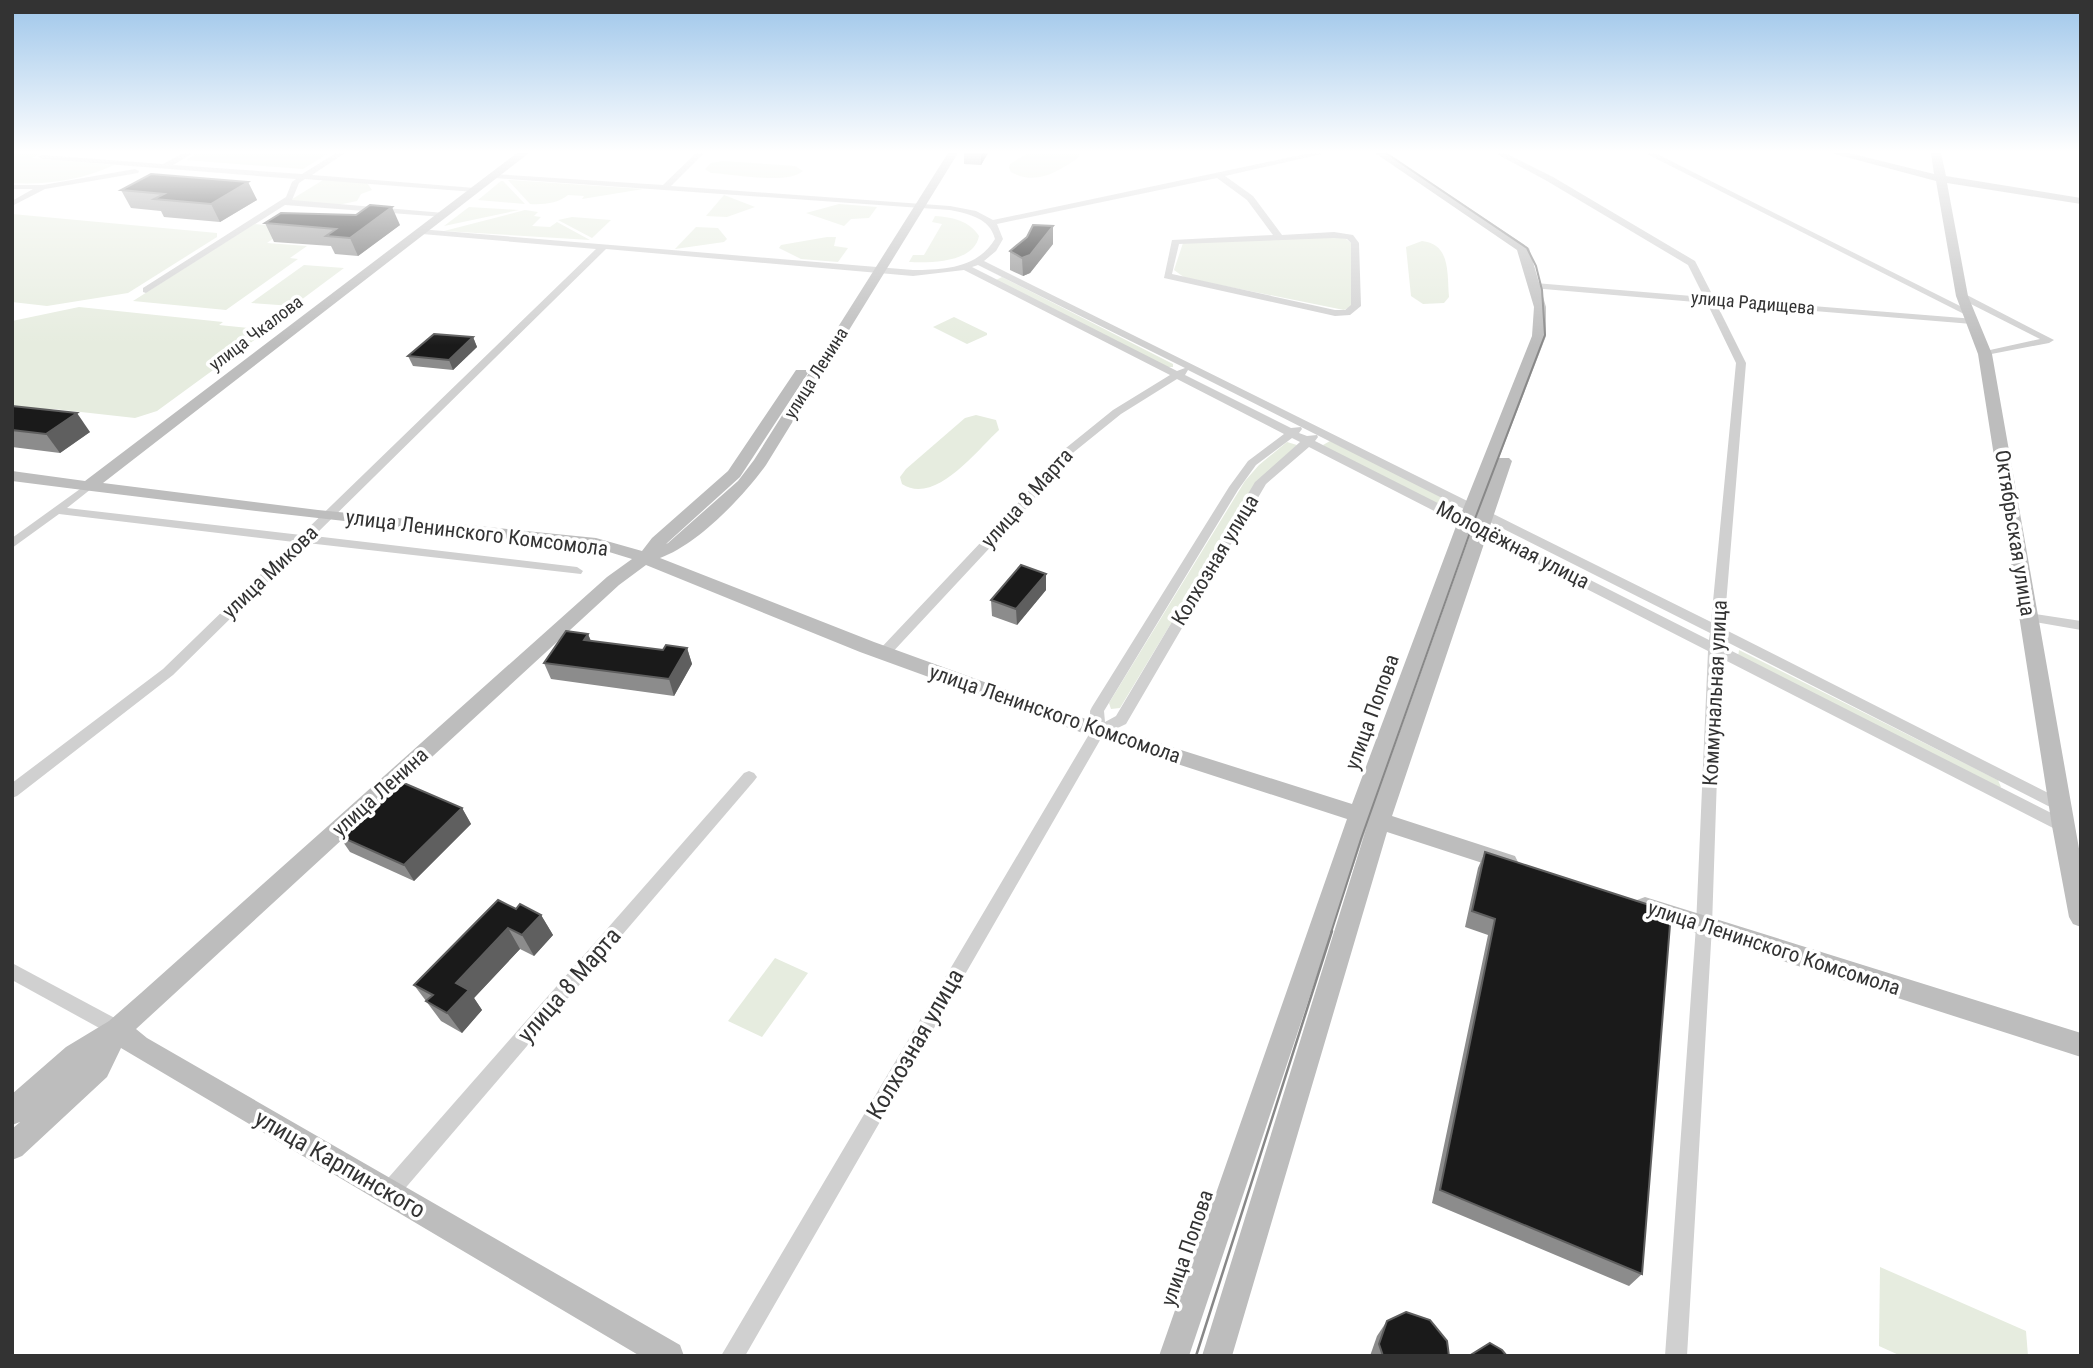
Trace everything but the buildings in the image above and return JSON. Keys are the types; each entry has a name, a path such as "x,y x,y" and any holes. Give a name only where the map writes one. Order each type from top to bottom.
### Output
{"street":[{"path":"146,290 260,217"},
{"name":"улица Чкалова","path":"12,544 439,217"},
{"name":"улица Ленина","path":"12,1112 75,1055 118,1029 596,597 645,558 674,547 754,472 908,217"},
{"path":"422,231 872,273 923,273 963,266 991,252 998,244 999,235 992,223 982,217"},
{"path":"992,223 1021,217"},
{"path":"1265,217 1279,237"},
{"name":"улица Попова","path":"1478,217 1519,244 1527,256 1539,287"},
{"name":"улица Попова","path":"1174,1356 1370,818 1539,336 1536,256 1531,248 1485,217"},
{"name":"Коммунальная улица","path":"1613,217 1692,263 1741,363 1716,640 1704,926 1676,1356"},
{"path":"1774,217 1970,317"},
{"name":"Октябрьская улица","path":"1948,217 1962,296 1985,354 2061,816 2081,917"},
{"path":"1340,235 1353,240 1355,309 1347,313 1335,313 1167,276 1175,242 1279,237 1340,235"},
{"name":"улица Микова","path":"12,792 168,672 603,247"},
{"name":"Молодёжная улица","path":"977,261 1321,431 1476,517 2061,816"},
{"name":"Молодёжная улица","path":"963,266 1308,441 1476,517"},
{"name":"улица Радищева","path":"1539,287 1970,317"},
{"path":"1962,296 2049,340 1985,354"},
{"name":"улица 8 Марта","path":"884,653 1089,431 1191,367"},
{"name":"Колхозная улица","path":"1098,732 1097,711 1233,489 1252,463 1305,423"},
{"name":"Колхозная улица","path":"732,1356 1098,732 1121,720 1261,482 1321,431"},
{"name":"улица Ленинского Комсомола","path":"12,476 327,516 596,543 645,558 737,598 1098,732 1532,870"},
{"name":"улица Ленинского Комсомола","path":"56,510 577,571"},
{"path":"2028,617 2081,626"},
{"name":"Молодёжная улица","path":"1716,640 2061,816"},
{"name":"улица 8 Марта","path":"389,1192 749,777"},
{"name":"улица Попова","path":"1217,1356 1370,818"},
{"name":"улица Ленинского Комсомола","path":"1624,900 2081,1045"},
{"name":"улица Карпинского","path":"12,971 118,1029 138,1046 669,1356"},
{"name":"улица Ленина","path":"12,1147 98,1068 118,1029"}],"shaded area":[{"path":"12,217 43,217 217,233 217,237 128,293 47,306 12,302"},
{"path":"456,217 487,217 444,226"},
{"path":"499,217 540,217 532,226 550,227 557,222 590,240 444,231"},
{"path":"572,217 611,220 592,238 558,220"},
{"path":"817,217 870,217 851,219 844,226"},
{"path":"935,217 954,219 966,223 979,236 969,252 950,260 909,262 913,255 924,255 942,224 932,222"},
{"path":"254,224 289,227 267,243 307,246 290,258 298,259 226,310 133,301"},
{"path":"696,227 718,228 727,239 724,242 675,249"},
{"path":"1333,236 1351,243 1352,306 1344,310 1185,278 1174,270 1183,243"},
{"path":"836,237 834,246 848,248 838,262 801,259 779,248 781,245"},
{"path":"1422,241 1438,248 1446,262 1449,297 1444,303 1423,304 1411,296 1406,247"},
{"path":"304,265 344,268 293,306 251,303"},
{"path":"1002,277 1173,364 1173,367 1167,367 996,280"},
{"path":"79,307 223,322 219,325 268,330 157,411 135,418 54,409 32,412 12,410 12,321"},
{"path":"954,317 987,335 967,344 933,327"},
{"path":"976,415 996,420 999,430 967,462 955,473 928,488 915,489 902,484 900,477 906,469 965,418"},
{"path":"1330,441 1453,501 1448,509 1323,445"},
{"path":"1287,442 1297,445 1255,484 1120,708 1111,709 1109,703 1245,481 1259,465"},
{"path":"1739,650 1998,780 2001,787 1996,788 1738,657"},
{"path":"775,958 808,973 762,1037 728,1021"},
{"path":"1880,1267 2026,1331 2028,1356 1901,1356 1879,1346"}],"tram line":[{"path":"1331,933 1361,839 1473,524 1545,335 1542,290 1536,266 1527,248 1481,217"},
{"path":"1196,1356 1332,931"}]}
